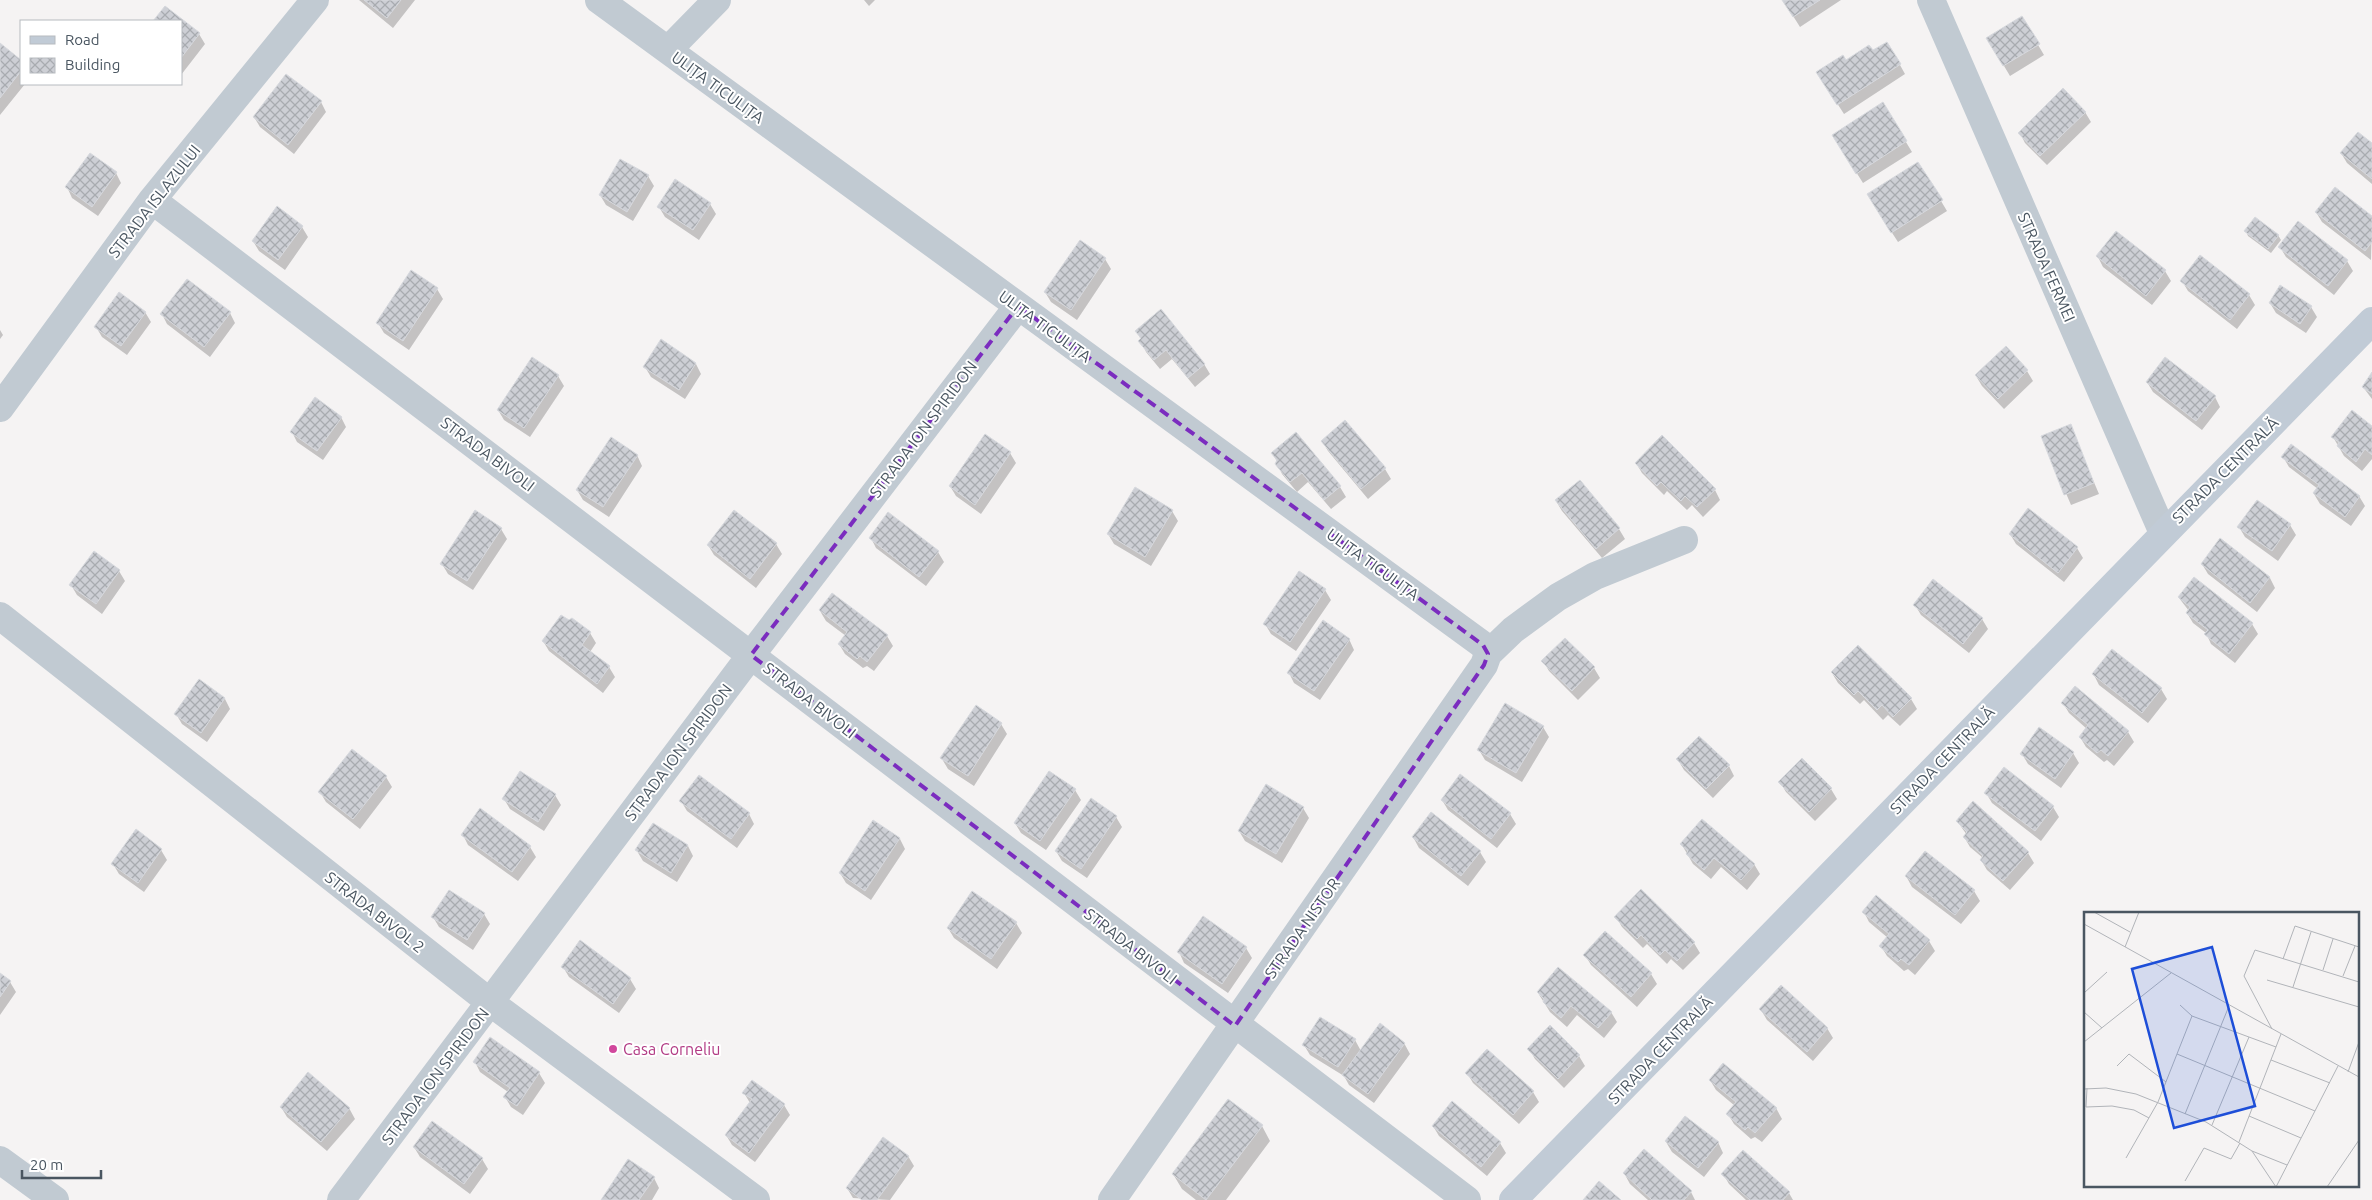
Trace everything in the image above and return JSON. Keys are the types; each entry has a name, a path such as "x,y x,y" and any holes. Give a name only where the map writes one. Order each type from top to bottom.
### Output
{"main road":[{"name":"STRADA CENTRALĂ","path":"1514,1200 2372,321"}],"street":[{"name":"STRADA ISLAZULUI","path":"0,408 152,200 316,0"},
{"name":"ULIȚA TICULIȚA","path":"599,0 1483,645 1488,654"},
{"path":"668,50 717,0"},
{"name":"STRADA FERMEI","path":"1931,0 2163,533"},
{"name":"STRADA BIVOLI","path":"152,200 751,655 1234,1026 1467,1200"},
{"name":"STRADA ION SPIRIDON","path":"341,1200 751,655 1018,306"},
{"name":"STRADA NISTOR","path":"1112,1200 1484,665 1488,654 1513,630 1558,597 1595,576 1684,540"},
{"name":"STRADA BIVOL 2","path":"0,616 491,1003 756,1200"},
{"path":"0,1160 55,1200"}],"highlighted area":[{"path":"1018,306 1483,645 1488,654 1484,665 1235,1026 751,655"}],"building":[{"path":"364,0 401,0 387,18"},
{"path":"1782,0 1820,0 1793,17"},
{"path":"165,6 200,33 182,57 182,20 154,20"},
{"path":"2022,16 2040,44 2003,66 1986,38"},
{"path":"1887,42 1901,64 1837,105 1816,72 1843,55 1846,60 1869,45 1873,50"},
{"path":"0,43 20,59 20,72 0,98"},
{"path":"286,74 322,101 288,145 253,117"},
{"path":"2063,88 2086,112 2040,156 2018,133"},
{"path":"1883,102 1907,141 1856,174 1832,135"},
{"path":"2358,132 2372,143 2372,179 2340,153"},
{"path":"90,153 117,172 92,207 65,187"},
{"path":"620,159 649,175 627,212 599,195"},
{"path":"1918,162 1943,200 1891,233 1867,194"},
{"path":"675,179 711,203 693,230 657,207"},
{"path":"2335,187 2372,216 2372,242 2365,251 2315,212"},
{"path":"277,206 303,226 278,260 252,241"},
{"path":"2255,217 2279,235 2268,249 2244,231"},
{"path":"2298,221 2348,260 2328,286 2278,247"},
{"path":"2116,231 2166,270 2146,296 2096,256"},
{"path":"1080,240 1106,258 1071,310 1044,292"},
{"path":"2200,255 2250,294 2230,320 2180,281"},
{"path":"411,270 438,288 403,341 376,323"},
{"path":"187,279 231,312 204,347 160,314"},
{"path":"2280,285 2312,306 2300,324 2269,303"},
{"path":"119,292 146,312 121,346 94,327"},
{"path":"1161,309 1205,364 1188,378 1166,350 1154,360 1138,341 1141,338 1135,331"},
{"path":"661,339 696,363 679,390 643,367"},
{"path":"2006,346 2028,370 1998,399 1975,375"},
{"path":"532,357 559,375 524,428 497,410"},
{"path":"2165,357 2216,396 2196,421 2146,382"},
{"path":"2372,372 2372,394 2362,387"},
{"path":"315,397 342,417 317,451 290,432"},
{"path":"2352,410 2372,426 2372,455 2365,449 2356,462 2337,446 2339,442 2331,437"},
{"path":"1345,420 1386,468 1361,489 1321,441"},
{"path":"2071,424 2094,483 2064,495 2041,436"},
{"path":"1296,432 1341,486 1324,500 1302,473 1290,482 1275,464 1277,460 1271,453"},
{"path":"985,434 1011,452 975,505 949,486"},
{"path":"1662,435 1716,489 1697,507 1685,496 1681,501 1661,482 1657,486 1635,463"},
{"path":"611,437 638,455 603,507 576,490"},
{"path":"2291,444 2360,496 2345,517 2313,493 2319,485 2281,457"},
{"path":"1580,480 1620,528 1596,549 1555,500"},
{"path":"1135,487 1173,510 1145,557 1107,534"},
{"path":"2257,500 2291,524 2272,551 2237,527"},
{"path":"2028,508 2078,547 2058,573 2009,534"},
{"path":"475,510 502,528 467,581 440,564"},
{"path":"734,510 777,543 750,579 707,545"},
{"path":"888,512 939,551 919,577 869,538"},
{"path":"2220,538 2270,577 2250,603 2201,564"},
{"path":"94,551 120,570 96,604 69,585"},
{"path":"1299,571 1326,589 1290,642 1263,624"},
{"path":"2194,577 2253,623 2229,654 2204,634 2208,630 2186,613 2190,607 2178,597"},
{"path":"1933,579 1983,618 1963,644 1913,605"},
{"path":"832,593 888,635 867,662 860,656 857,659 838,644 847,632 819,610"},
{"path":"561,615 569,620 572,618 591,632 582,645 610,666 597,684 542,641"},
{"path":"1323,620 1350,639 1314,691 1287,673"},
{"path":"1565,638 1595,667 1572,691 1541,661"},
{"path":"1858,645 1912,698 1893,717 1882,705 1877,710 1858,691 1854,695 1831,672"},
{"path":"2112,649 2162,688 2142,713 2092,674"},
{"path":"199,679 225,698 201,733 174,714"},
{"path":"2075,686 2129,731 2108,756 2101,750 2097,753 2079,737 2088,725 2061,703"},
{"path":"1505,703 1544,726 1516,773 1477,750"},
{"path":"976,705 1002,723 968,776 940,758"},
{"path":"2039,727 2074,752 2055,779 2020,754"},
{"path":"1699,736 1730,765 1706,789 1676,759"},
{"path":"352,749 387,776 353,819 318,792"},
{"path":"1802,758 1832,788 1809,812 1778,782"},
{"path":"2004,767 2054,806 2035,831 1984,793"},
{"path":"520,771 556,794 538,822 502,799"},
{"path":"1049,771 1076,789 1040,841 1014,823"},
{"path":"1460,774 1511,813 1491,839 1441,800"},
{"path":"699,775 750,813 731,839 679,801"},
{"path":"1266,784 1304,807 1276,854 1238,831"},
{"path":"1091,798 1117,816 1081,869 1055,851"},
{"path":"1973,801 2029,852 2003,881 1980,860 1983,856 1963,837 1967,832 1956,821"},
{"path":"480,808 531,846 512,872 461,835"},
{"path":"1431,812 1481,851 1461,876 1412,837"},
{"path":"1702,819 1755,864 1741,880 1714,858 1704,870 1686,854 1688,851 1680,844"},
{"path":"873,820 900,838 865,891 839,873"},
{"path":"653,823 688,845 671,873 635,850"},
{"path":"136,829 162,849 138,883 111,864"},
{"path":"1925,851 1975,890 1955,915 1905,876"},
{"path":"1641,889 1695,942 1677,961 1665,950 1660,955 1641,935 1637,939 1614,917"},
{"path":"449,890 485,913 467,940 431,917"},
{"path":"972,891 1017,922 991,959 947,928"},
{"path":"1876,895 1930,940 1909,965 1901,959 1898,962 1879,946 1889,934 1862,912"},
{"path":"1203,916 1247,947 1222,984 1177,952"},
{"path":"1605,931 1652,973 1631,997 1583,955"},
{"path":"580,940 631,978 613,1004 561,967"},
{"path":"1558,967 1612,1012 1598,1028 1571,1006 1561,1018 1543,1002 1544,999 1537,992"},
{"path":"0,973 11,981 0,997"},
{"path":"1781,985 1828,1028 1807,1052 1759,1009"},
{"path":"1320,1017 1356,1039 1338,1067 1302,1045"},
{"path":"1380,1023 1405,1043 1368,1094 1342,1075"},
{"path":"1550,1025 1580,1055 1558,1079 1527,1049"},
{"path":"490,1037 540,1072 517,1106 503,1097 510,1088 473,1062"},
{"path":"1487,1049 1534,1091 1513,1115 1465,1073"},
{"path":"1723,1063 1777,1108 1755,1133 1748,1127 1745,1130 1726,1114 1736,1102 1709,1080"},
{"path":"308,1072 350,1108 321,1142 280,1107"},
{"path":"752,1080 785,1104 749,1153 725,1135 752,1099 742,1093"},
{"path":"1228,1099 1263,1125 1206,1200 1172,1174"},
{"path":"1452,1101 1501,1142 1481,1167 1432,1126"},
{"path":"1685,1116 1719,1142 1698,1168 1665,1141"},
{"path":"432,1121 483,1158 464,1184 413,1147"},
{"path":"883,1137 909,1156 877,1200 862,1200 846,1188"},
{"path":"1644,1149 1692,1191 1684,1200 1652,1200 1623,1173"},
{"path":"1743,1150 1790,1192 1783,1200 1750,1200 1721,1174"},
{"path":"628,1159 655,1177 639,1200 601,1200"},
{"path":"1599,1181 1621,1200 1583,1200"}],"place":[{"name":"Casa Corneliu","path":"613,1049"}]}
